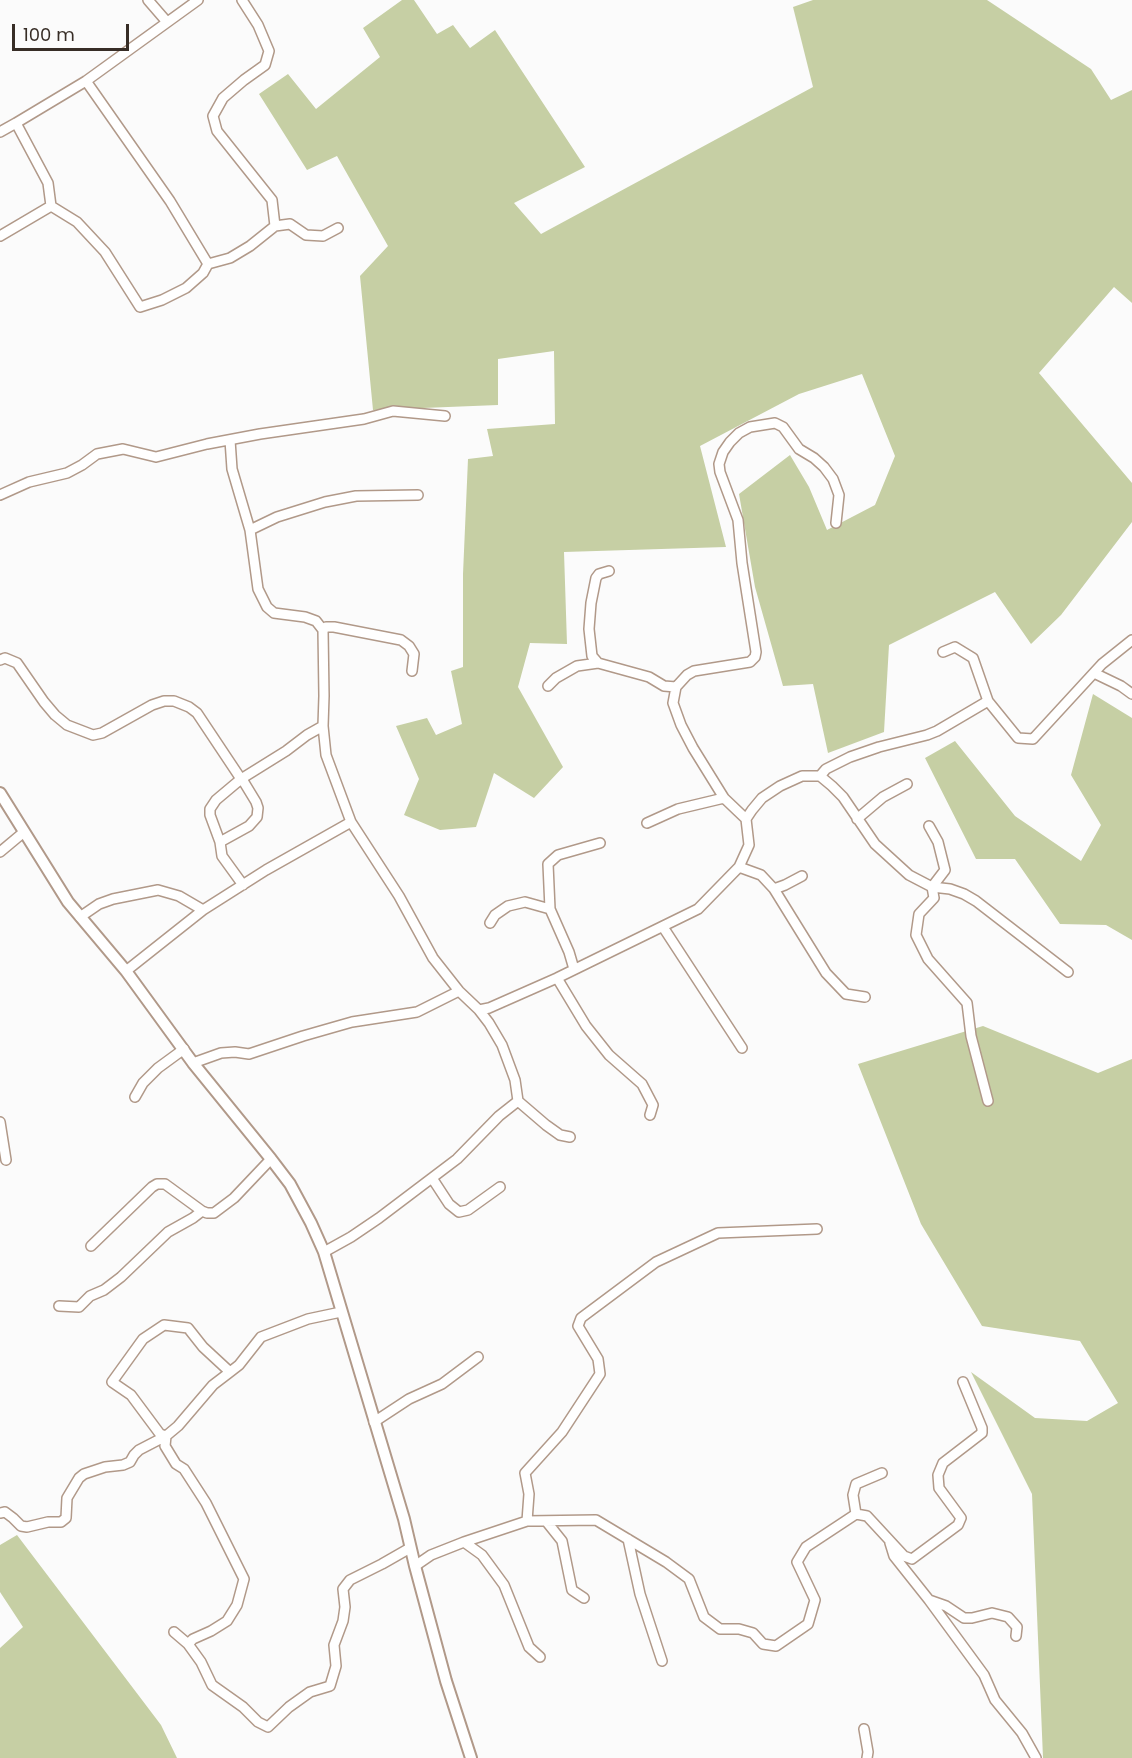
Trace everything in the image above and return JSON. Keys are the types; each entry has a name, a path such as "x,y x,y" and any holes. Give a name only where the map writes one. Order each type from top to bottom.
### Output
{"street":[{"path":"148,0 167,22"},
{"path":"0,132 86,81 198,0"},
{"path":"242,0 258,25 269,51 265,65 223,98 213,116 217,131 273,200 275,226"},
{"path":"86,81 170,201 208,264"},
{"path":"16,123 48,183 51,206"},
{"path":"51,206 77,222 105,252 140,307 162,300 186,288 203,273 208,264 230,258 250,246 275,226 290,224 306,235 323,237 338,228"},
{"path":"0,236 51,206"},
{"path":"0,495 29,482 67,473 97,454 123,449 156,457 207,444 364,419 393,411 445,416"},
{"path":"746,819 724,798 693,748 673,703 676,687 687,675 694,671 750,662 756,652 742,563 738,519 720,472 719,464 723,452 739,433 750,427 775,423 783,427 799,449 824,466 833,479 839,495 836,523"},
{"path":"230,440 232,469 250,530 258,589 267,607 274,613 305,617 316,621 323,630 323,726 326,755 351,822 399,896 433,958 467,1001 479,1010 489,1023 515,1080 518,1101 560,1135 570,1137"},
{"path":"250,530 277,516 325,502 356,496 418,495"},
{"path":"598,663 592,656 589,642 590,609 596,578 598,574 609,571"},
{"path":"323,630 326,627 334,627 401,640 414,654 412,671"},
{"path":"943,652 955,647 973,658 988,701 1018,738 1033,739 1102,664 1132,640"},
{"path":"973,658 984,653"},
{"path":"0,660 5,658 17,663 44,702 67,725 93,735 112,729 152,705 174,701 189,706 242,779 258,808 256,818 249,826 220,842"},
{"path":"548,686 556,678 577,666 598,663 649,677 664,686 676,687"},
{"path":"1094,673 1132,694"},
{"path":"820,776 826,769 850,757 937,731 988,701"},
{"path":"243,885 222,856 210,809 216,800 242,779 323,726"},
{"path":"479,1010 489,1008 557,978 698,909 739,867 748,845 746,819 762,798 780,786 802,776 820,776 843,797 875,844 909,875 932,887 950,889 976,901 1068,972"},
{"path":"857,819 894,790 907,784"},
{"path":"0,793 80,917 126,971 193,1063 290,1184 310,1223 324,1252 404,1519 414,1566 446,1681 471,1758"},
{"path":"647,823 678,809 724,798"},
{"path":"126,971 203,910 351,822"},
{"path":"929,826 938,842 945,870 932,887 934,898 920,914 916,935 928,959 967,1003 971,1036 988,1101"},
{"path":"0,852 24,832"},
{"path":"574,969 550,909 548,864 558,855 600,843"},
{"path":"739,867 761,875 774,889 826,973 846,994 865,996"},
{"path":"774,889 802,876"},
{"path":"80,917 113,898 158,890 179,896 203,910"},
{"path":"490,923 495,915 508,906 525,902 550,909"},
{"path":"663,927 742,1048"},
{"path":"557,978 586,1026 609,1055 642,1084 653,1105 650,1115"},
{"path":"193,1063 221,1053 249,1054 352,1022 417,1012 459,991"},
{"path":"135,1097 143,1083 158,1068 184,1049"},
{"path":"324,1252 379,1218 457,1159 499,1116 518,1101"},
{"path":"0,1122 6,1160"},
{"path":"91,1246 157,1184 165,1184 202,1211 214,1213 234,1198 271,1159"},
{"path":"432,1178 449,1204 459,1212 468,1210 500,1187"},
{"path":"58,1306 79,1307 90,1296 104,1290 121,1277 168,1232 202,1211"},
{"path":"527,1521 529,1494 525,1473 562,1432 600,1374 598,1359 578,1326 581,1318 656,1262 718,1233 817,1229"},
{"path":"0,1513 5,1512 21,1526 27,1527 48,1522 61,1522 66,1518 66,1498 79,1478 105,1467 130,1462 139,1450 166,1436 178,1426 213,1385 239,1365 261,1337 308,1319 341,1312"},
{"path":"166,1436 160,1434 132,1395 112,1382 143,1340 164,1325 188,1328 203,1347 230,1372"},
{"path":"374,1422 409,1399 442,1384 478,1357"},
{"path":"414,1566 431,1555 527,1521 596,1520 689,1579 704,1617 720,1629 739,1629 753,1633 763,1644 776,1646 808,1624 815,1600 797,1562 807,1547 856,1514 867,1515 904,1557 912,1559 958,1525 961,1518 939,1488 938,1475 943,1463 982,1432 963,1382"},
{"path":"166,1436 165,1446 176,1464 184,1469 206,1503 244,1579 237,1605 227,1621 188,1644"},
{"path":"856,1514 853,1495 856,1484 882,1473"},
{"path":"546,1521 562,1541 573,1590 584,1598"},
{"path":"628,1539 640,1594 662,1661"},
{"path":"890,1541 894,1556 984,1675 995,1700 1022,1733 1035,1758"},
{"path":"464,1542 482,1555 504,1585 529,1647 540,1657"},
{"path":"174,1632 188,1644 201,1662 212,1685 243,1707 258,1722 268,1726 310,1692 330,1686 336,1666 334,1645 343,1621 345,1607 343,1588 350,1580 410,1548"},
{"path":"929,1600 946,1606 964,1618 992,1613 1008,1617 1017,1628 1016,1636"},
{"path":"864,1729 867,1758"}],"green space":[{"path":"402,0 414,0 437,34 453,25 470,48 495,30 585,167 514,203 541,234 813,87 793,7 813,0 987,0 1091,69 1111,100 1132,90 1132,303 1114,287 1039,373 1132,483 1132,522 1061,615 1031,644 995,592 889,645 884,732 828,753 813,684 783,686 755,587 739,494 790,455 809,487 827,530 875,505 895,456 862,374 799,394 700,446 726,547 564,552 567,644 530,643 518,687 563,767 534,798 494,773 476,827 440,830 404,815 419,779 396,726 427,718 436,735 462,724 451,671 463,667 463,574 468,459 493,456 487,429 555,424 554,351 498,359 498,405 373,410 360,276 388,246 337,156 307,170 259,94 288,74 316,109 380,57 363,28"},
{"path":"1093,694 1132,718 1132,940 1106,925 1060,924 1015,859 976,859 925,758 955,741 1015,816 1081,861 1101,825 1071,775"},
{"path":"983,1026 1098,1073 1132,1059 1132,1758 1043,1758 1032,1494 971,1372 1035,1418 1087,1421 1118,1403 1080,1341 982,1326 921,1224 858,1064"},
{"path":"17,1535 161,1725 177,1758 0,1758 0,1648 23,1627 0,1592 0,1545"}]}
